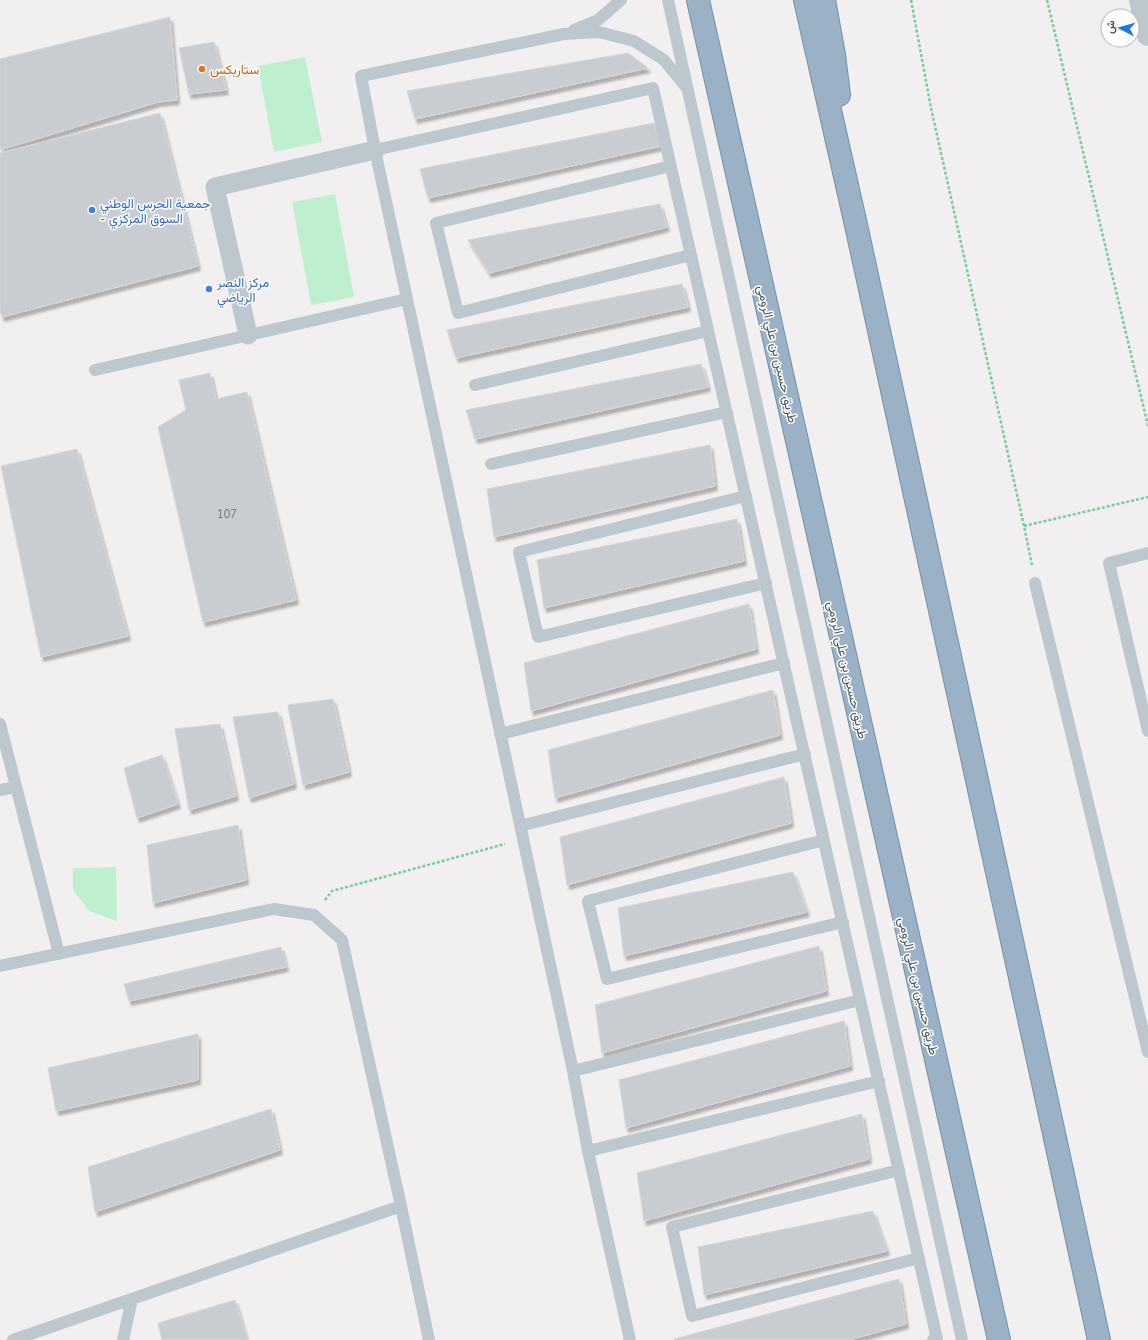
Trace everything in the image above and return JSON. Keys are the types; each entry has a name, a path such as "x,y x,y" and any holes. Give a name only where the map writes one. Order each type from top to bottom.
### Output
{"highway":[{"name":"طريق حسين بن علي الرومي","path":"698,0 999,1340"},
{"path":"805,0 856,225 1099,1340"},
{"path":"824,0 834,55 856,225"}],"street":[{"path":"1140,0 1148,35"},
{"path":"248,335 214,187 375,150"}],"lane":[{"path":"564,34 598,20 621,0"},
{"path":"668,0 962,1340"},
{"path":"630,1340 588,1151 573,1071 375,150 361,76 564,34 599,32 634,41 664,60 686,87"},
{"path":"375,150 653,88 919,1258 937,1339 933,1340"},
{"path":"671,166 436,223 458,313 691,255"},
{"path":"95,370 407,299"},
{"path":"475,385 708,331"},
{"path":"491,464 727,412"},
{"path":"746,496 519,552 522,568 538,637 766,583"},
{"path":"1148,553 1109,562 1148,730"},
{"path":"1035,583 1148,1052"},
{"path":"500,734 784,663"},
{"path":"0,724 59,954"},
{"path":"520,826 805,754"},
{"path":"0,790 16,787"},
{"path":"824,840 588,901 607,979 843,922"},
{"path":"0,966 274,909 314,915 342,940 429,1340"},
{"path":"573,1071 860,1000"},
{"path":"588,1151 879,1081"},
{"path":"899,1170 672,1227 692,1316 919,1258"},
{"path":"19,1339 401,1206"},
{"path":"123,1340 132,1299"}],"path":[{"path":"911,0 931,108 1024,526 1035,583"},
{"path":"1046,0 1148,426"},
{"path":"1024,526 1148,497"},
{"path":"314,915 332,891 523,839"}],"green space":[{"path":"305,57 322,142 274,152 258,66"},
{"path":"335,194 354,297 311,305 292,202"},
{"path":"116,867 117,921 89,911 73,890 73,868"}],"building":[{"path":"170,17 177,100 158,102 0,150 0,59"},
{"name":"ستاربكس","path":"214,42 226,90 189,94 179,48"},
{"path":"628,53 648,68 415,119 407,91"},
{"name":"جمعية الحرس الوطني - السوق المركزي","path":"160,113 198,266 2,317 0,310 0,153"},
{"path":"654,123 661,146 428,198 420,169"},
{"path":"660,204 667,227 489,273 468,240"},
{"path":"682,284 688,307 456,358 447,330"},
{"path":"701,364 708,387 475,439 466,410"},
{"path":"210,373 216,399 247,392 296,600 203,622 158,427 186,410 179,380"},
{"path":"710,445 715,486 494,537 487,489"},
{"path":"77,449 128,636 41,657 1,466"},
{"path":"737,519 744,561 544,608 537,560"},
{"path":"749,604 756,649 531,711 524,663"},
{"path":"773,690 780,735 555,798 548,750"},
{"path":"333,699 349,772 303,785 288,705"},
{"path":"278,712 294,784 249,798 233,717"},
{"path":"220,724 236,796 189,810 175,729"},
{"path":"162,755 178,804 137,818 124,768"},
{"path":"784,777 791,823 567,885 560,837"},
{"path":"238,825 246,880 153,903 147,845"},
{"path":"793,872 807,912 624,956 618,908"},
{"path":"819,946 826,991 602,1053 595,1005"},
{"path":"281,947 286,967 129,1001 124,984"},
{"path":"844,1021 850,1066 626,1128 619,1080"},
{"path":"198,1034 198,1080 56,1111 48,1068"},
{"path":"271,1109 280,1150 95,1212 88,1167"},
{"path":"862,1114 869,1159 644,1221 637,1173"},
{"path":"873,1211 887,1251 704,1295 698,1247"},
{"path":"899,1279 906,1324 849,1340 674,1339"},
{"path":"235,1300 247,1340 162,1340 158,1323"}],"place":[{"name":"ستاربكس","path":"202,69"},
{"name":"جمعية الحرس الوطني - السوق المركزي","path":"92,210"},
{"name":"مركز النصر الرياضي","path":"209,289"}]}
